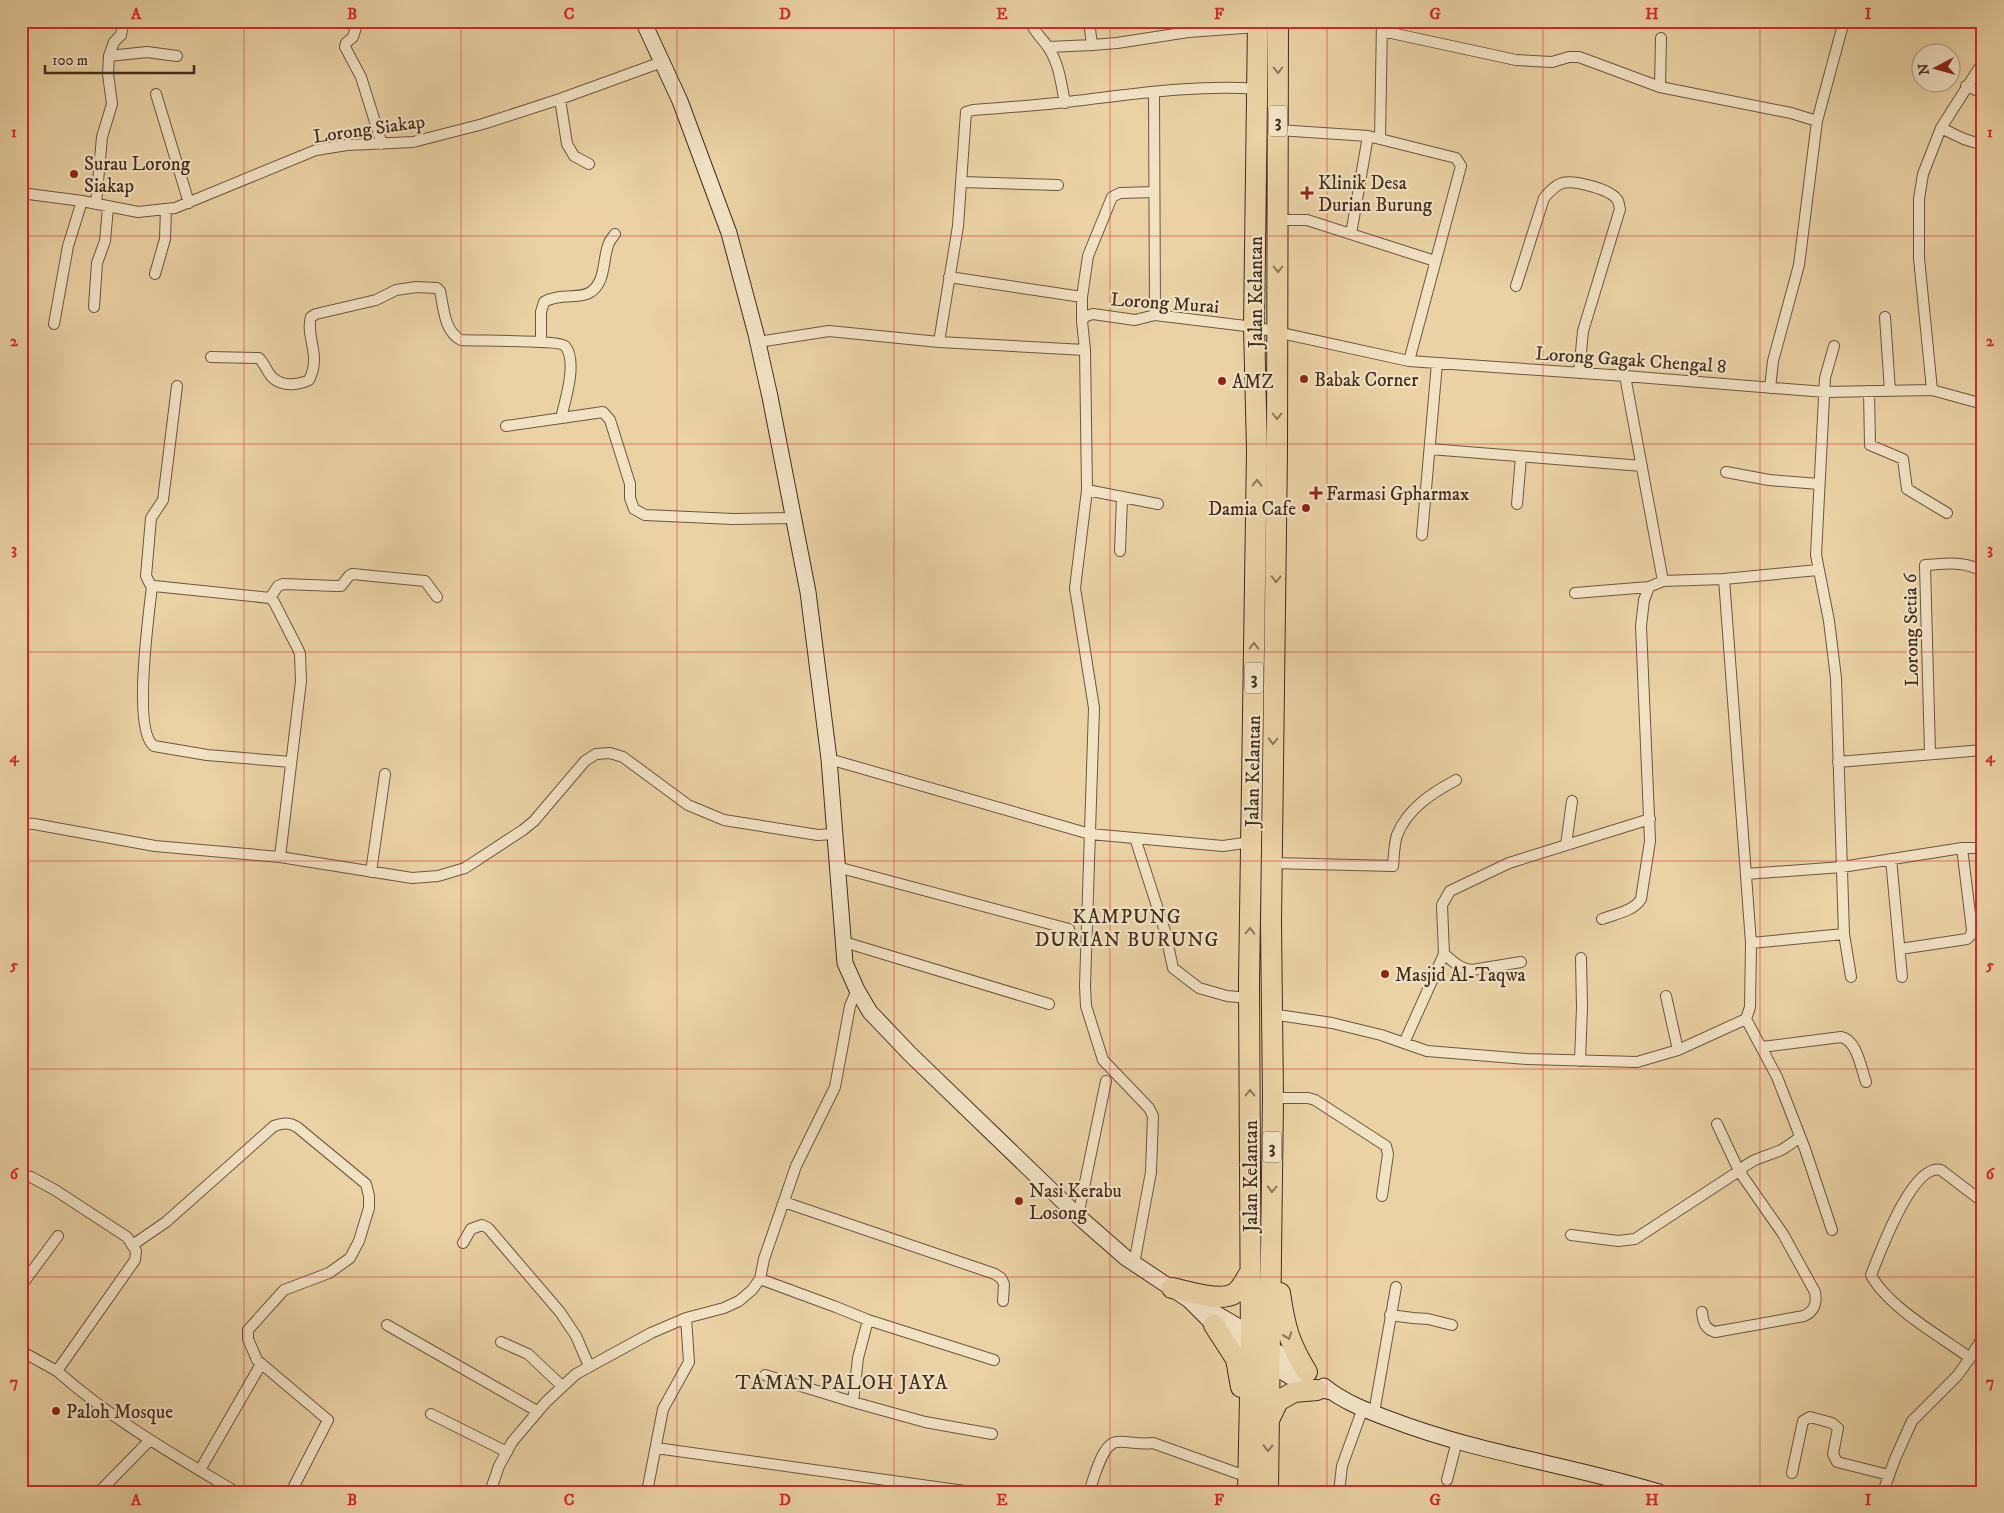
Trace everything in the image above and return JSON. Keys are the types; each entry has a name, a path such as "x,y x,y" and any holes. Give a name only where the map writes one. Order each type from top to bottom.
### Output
{"highway":[{"name":"Jalan Kelantan","path":"1248,1484 1249,1446 1272,1219 1271,948 1278,451 1278,21"},
{"name":"Jalan Kelantan","path":"1258,24 1254,327 1257,450 1249,990 1249,1274 1269,1421 1268,1492"},
{"path":"1249,990 1257,973 1263,950 1271,948"},
{"path":"1272,1219 1285,1327 1295,1354 1306,1372"},
{"path":"1172,1288 1218,1297 1227,1296 1238,1291 1249,1274"},
{"path":"1214,1325 1236,1359 1249,1446"},
{"path":"1269,1421 1278,1401 1294,1392 1324,1391"}],"street":[{"path":"96,204 102,137 112,104 108,74 109,56 114,42 121,35 123,24 121,21"},
{"path":"358,21 353,37 346,43 345,47 361,77 382,144"},
{"path":"643,21 680,101 729,234 758,342 808,592 829,759 846,963 857,990 870,1012 910,1054 1078,1216 1134,1264 1189,1300 1214,1325 1306,1372 1324,1391"},
{"path":"1030,21 1033,28 1049,47 1060,71 1064,102"},
{"path":"1089,21 1092,45"},
{"path":"1770,388 1773,361 1799,265 1817,121 1844,21"},
{"path":"1049,47 1118,43 1188,27 1258,24"},
{"path":"1380,139 1382,26 1516,60 1552,62 1569,57 1579,57 1660,87 1791,113 1817,121"},
{"path":"1660,38 1660,87"},
{"path":"109,56 147,52 177,56"},
{"name":"Lorong Siakap","path":"21,194 82,201 138,212 175,208 316,150 347,145 413,142 484,124 662,62"},
{"path":"1932,390 1918,258 1919,198 1923,174 1941,128 1983,62"},
{"path":"1966,86 1983,92"},
{"path":"939,342 958,226 966,112 1230,87 1258,89"},
{"path":"1154,93 1155,315"},
{"path":"156,94 189,202"},
{"path":"560,99 567,144 574,156 589,164"},
{"path":"1941,128 1964,139 1983,145"},
{"path":"1278,130 1368,136 1456,158 1460,162 1461,166 1409,361"},
{"path":"1351,234 1368,136"},
{"path":"962,182 1058,185"},
{"path":"1516,286 1544,198 1551,189 1562,183 1580,182 1612,194 1618,200 1620,209 1582,331 1578,373"},
{"path":"1134,1264 1151,1172 1153,1116 1149,1108 1103,1060 1086,1006 1085,986 1094,708 1074,588 1087,490 1086,350 1082,321 1082,298 1088,256 1112,197 1120,193 1154,192"},
{"path":"54,324 68,246 82,201"},
{"path":"94,307 97,263 105,241 108,206"},
{"path":"156,274 165,240 166,209"},
{"path":"1278,220 1307,220 1435,261"},
{"path":"541,342 541,312 544,302 552,297 588,294 595,288 602,274 608,244 615,234"},
{"path":"949,278 1082,298"},
{"path":"211,357 259,358 266,364 272,378 284,383 298,385 309,380 313,372 314,356 309,324 311,317 316,314 376,300 396,290 416,287 437,288 440,291 448,328 453,336 462,340 541,342 562,344 566,347 570,361 570,379 561,418"},
{"name":"Lorong Murai","path":"1082,321 1086,316 1093,314 1136,320 1155,315 1254,327 1277,333"},
{"path":"1885,317 1890,391"},
{"path":"758,342 829,331 939,342 1086,350"},
{"name":"Lorong Gagak Chengal 8","path":"1277,333 1409,361 1825,392 1932,390 1983,404"},
{"path":"1834,346 1826,372 1815,537 1818,570 1829,621 1836,678 1844,934 1851,977"},
{"path":"1422,535 1437,363"},
{"path":"1625,376 1663,581"},
{"path":"177,386 163,500 151,518 146,571 152,586 143,675 145,732 150,743 154,746 206,755 291,762"},
{"path":"1869,391 1870,445 1901,457 1904,462 1907,489 1946,513"},
{"path":"506,426 603,412 607,414 610,420 630,484 630,498 634,509 645,515 733,519 794,518"},
{"path":"1430,449 1642,466"},
{"path":"1517,504 1521,457"},
{"path":"1726,472 1769,480 1819,484"},
{"path":"1087,490 1158,504"},
{"path":"1120,551 1122,498"},
{"name":"Lorong Setia 6","path":"1930,753 1925,565 1965,564 1983,572"},
{"path":"1575,593 1649,587 1663,581 1724,579 1818,570"},
{"path":"270,598 278,586 283,584 341,586 348,576 352,574 425,581 437,597"},
{"path":"1271,1014 1332,1023 1428,1051 1527,1059 1637,1062 1678,1050 1746,1019 1750,1007 1750,944 1724,579"},
{"path":"152,586 270,598 274,602 300,654 301,681 280,857"},
{"path":"1602,919 1634,907 1641,898 1650,841 1641,626 1644,600 1649,587"},
{"path":"1838,762 1983,750"},
{"path":"21,824 34,824 155,846 280,857 412,878 438,876 465,868 534,821 585,761 596,754 610,753 623,757 688,805 724,820 818,835 834,834"},
{"path":"829,759 1090,834 1223,846 1251,842"},
{"path":"371,872 385,774"},
{"path":"1272,863 1393,866 1397,835 1413,809 1434,792 1456,780"},
{"path":"1566,845 1572,801"},
{"path":"1404,1043 1444,954 1442,905 1450,891 1509,863 1650,819"},
{"path":"1135,838 1165,932 1173,968 1199,988 1227,996 1249,990"},
{"path":"1746,874 1842,868 1962,848 1983,848"},
{"path":"1900,949 1967,939 1971,936 1972,930 1962,848"},
{"path":"1891,860 1902,977"},
{"path":"837,867 1069,929"},
{"path":"1750,944 1844,934"},
{"path":"844,942 1049,1004"},
{"path":"1444,954 1460,967 1472,970 1521,962"},
{"path":"1580,1061 1581,958"},
{"path":"490,1492 499,1466 507,1452 537,1411 576,1374 651,1333 686,1318 724,1308 739,1301 760,1280 764,1259 796,1166 835,1087 850,1006 857,990"},
{"path":"1666,996 1678,1050"},
{"path":"1746,1019 1777,1077 1799,1138 1805,1149 1832,1230"},
{"path":"1762,1047 1847,1038 1852,1043 1866,1082"},
{"path":"1078,1216 1106,1082"},
{"path":"1273,1098 1308,1098 1315,1100 1386,1146 1388,1154 1382,1196"},
{"path":"134,1244 166,1222 274,1126 282,1123 288,1123 297,1127 366,1184 369,1208 359,1241 350,1258 329,1273 284,1290 248,1330 248,1339 260,1364 328,1420 291,1492"},
{"path":"1702,1312 1703,1323 1706,1328 1715,1332 1804,1316 1815,1307 1815,1292 1783,1234 1740,1171 1717,1124"},
{"path":"1572,1236 1618,1241 1635,1239 1740,1171 1755,1159 1780,1151 1799,1138"},
{"path":"1970,1358 1896,1304 1875,1282 1871,1275 1896,1215 1915,1186 1931,1170 1942,1170 1983,1202"},
{"path":"21,1175 30,1177 55,1190 128,1238 134,1244 136,1251 135,1260 57,1371"},
{"path":"784,1202 995,1274 1002,1278 1004,1284 1003,1301"},
{"path":"463,1243 471,1229 482,1226 488,1228 560,1312 576,1336 590,1366"},
{"path":"21,1286 58,1236"},
{"path":"760,1280 836,1306 868,1320 994,1360"},
{"path":"1339,1492 1342,1466 1368,1411 1396,1287"},
{"path":"1189,1300 1204,1305 1306,1386 1324,1391 1412,1428 1457,1441 1592,1473 1659,1492"},
{"path":"1390,1315 1428,1319 1452,1325"},
{"path":"647,1492 663,1409 689,1362 686,1318"},
{"path":"852,1402 858,1358 868,1320"},
{"path":"388,1324 537,1411"},
{"path":"1883,1492 1912,1421 1957,1376 1983,1336"},
{"path":"501,1342 528,1354 562,1386"},
{"path":"21,1351 57,1371 73,1385 150,1440 236,1492"},
{"path":"200,1470 260,1364"},
{"path":"765,1375 925,1422 992,1434"},
{"path":"431,1414 507,1452"},
{"path":"1792,1473 1803,1421 1810,1418 1832,1423 1838,1428 1833,1454 1837,1462 1889,1476"},
{"path":"99,1492 150,1440"},
{"path":"1446,1480 1457,1441"},
{"path":"1089,1492 1103,1454 1112,1443 1117,1442 1139,1445 1153,1443 1248,1484"},
{"path":"656,1448 972,1492"}],"place":[{"name":"Surau Lorong Siakap","path":"74,174"},
{"name":"Klinik Desa Durian Burung","path":"1307,193"},
{"name":"Babak Corner","path":"1304,379"},
{"name":"AMZ","path":"1222,381"},
{"name":"Farmasi Gpharmax","path":"1316,493"},
{"name":"Damia Cafe","path":"1306,508"},
{"name":"Masjid Al-Taqwa","path":"1385,974"},
{"name":"Nasi Kerabu Losong","path":"1019,1201"},
{"name":"Paloh Mosque","path":"56,1411"}],"district":[{"name":"KAMPUNG DURIAN BURUNG","path":"1127,928"},
{"name":"TAMAN PALOH JAYA","path":"842,1382"}]}
